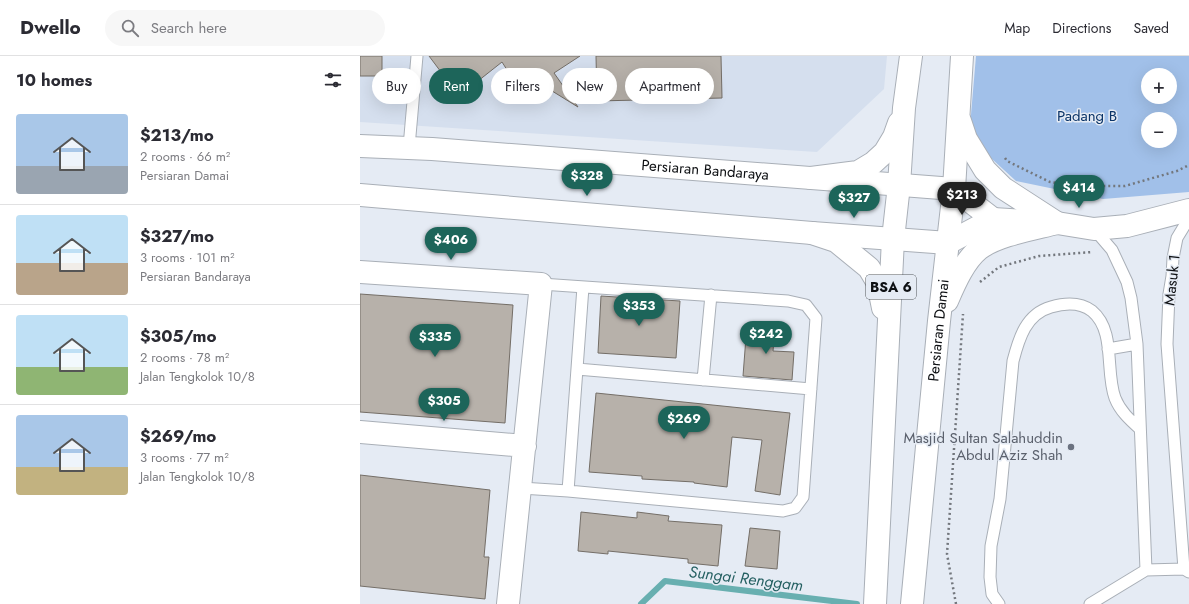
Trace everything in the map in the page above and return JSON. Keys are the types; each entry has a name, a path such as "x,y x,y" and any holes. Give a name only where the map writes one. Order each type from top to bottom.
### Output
{"main road":[{"name":"BSA 6","path":"875,604 893,239 899,185 904,108 911,56"},
{"name":"Persiaran Damai","path":"912,604 939,321 954,189 962,56"},
{"path":"811,178 858,172 874,163 885,152 894,137 904,108"},
{"path":"959,116 966,139 985,170 1003,188 1057,223"},
{"name":"Persiaran Bandaraya","path":"360,146 409,147 954,189"},
{"path":"954,189 993,219"},
{"path":"360,195 948,243 993,219 1057,223 1094,229 1127,226 1189,210"},
{"path":"939,321 955,283 967,263 978,250 993,240 1057,223"},
{"path":"812,233 836,241 869,268 878,283 889,334"},
{"path":"360,272 541,284 508,604"},
{"path":"360,432 525,446"}],"lane":[{"path":"409,147 417,56"},
{"name":"Masuk 1","path":"1186,570 1167,344 1169,294 1173,258 1177,238 1189,218"},
{"path":"1094,229 1112,250 1127,282 1132,298 1137,344 1146,570"},
{"path":"521,488 568,491 783,512 795,508 803,497 816,318 806,305 788,300 541,284"},
{"path":"568,491 583,287"},
{"path":"703,380 711,295"},
{"path":"998,604 992,594 990,577 991,546 1000,499 1013,361 1017,344 1023,330 1032,318 1045,309 1073,303 1087,307 1098,317 1105,332 1115,398 1128,418 1140,429"},
{"path":"1108,349 1137,344"},
{"path":"577,369 811,389"},
{"path":"1090,604 1146,570 1186,570"}],"path":[{"path":"1002,155 1007,161 1050,182 1078,186 1125,186 1177,171 1189,165"}],"shaded area":[{"path":"360,56 887,56 884,89 817,152 360,122"}],"green space":[{"name":"Padang B","path":"976,56 1189,56 1189,192 1103,199 1016,181 969,138"}],"building":[{"path":"360,56 382,56 382,68 372,68 372,76 360,76"},
{"path":"429,56 580,56 554,73 554,68 506,68 502,62 494,68 491,68 491,71 483,77 483,68 438,68"},
{"path":"596,56 721,56 722,98 714,98 714,68 625,68 625,100 617,101 617,68 596,68"},
{"path":"554,73 562,84 562,97 554,92"},
{"path":"360,294 513,305 505,423 360,412"},
{"path":"601,296 680,301 676,358 598,353"},
{"path":"747,324 775,326 773,351 794,352 792,380 743,376"},
{"path":"596,393 790,413 780,495 755,491 762,440 732,437 727,487 694,482 642,479 642,476 589,472"},
{"path":"360,475 490,490 484,557 489,557 485,599 360,586"},
{"path":"581,512 637,518 637,512 669,516 668,521 722,525 718,566 688,563 688,559 608,551 608,554 578,551"},
{"path":"750,528 780,531 777,569 745,566"}],"waterway":[{"name":"Sungai Renggam","path":"641,604 665,581 857,604"}],"place":[{"name":"Masjid Sultan Salahuddin Abdul Aziz Shah","path":"1071,447"}]}
